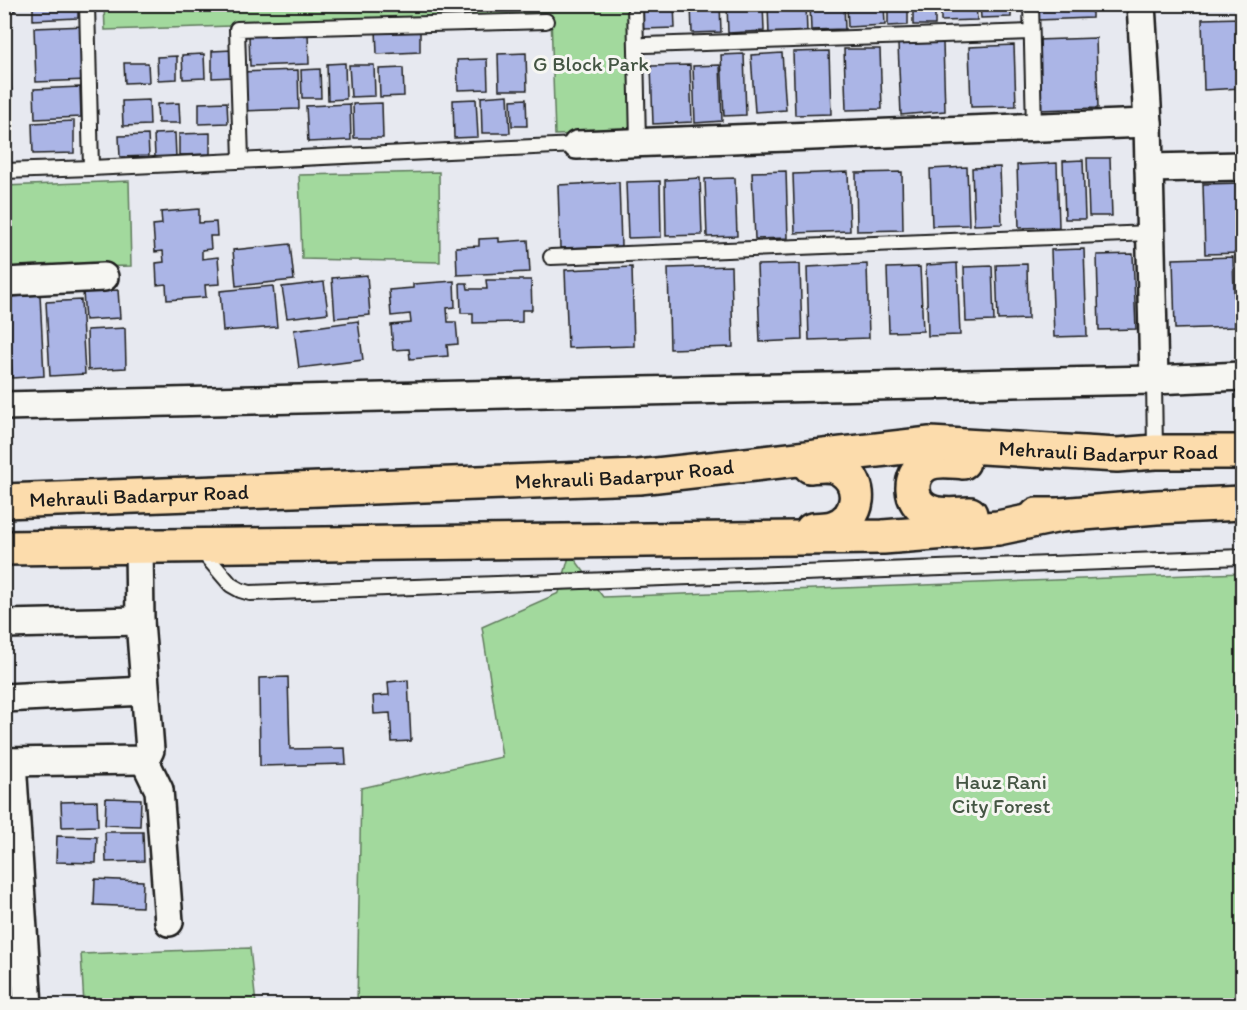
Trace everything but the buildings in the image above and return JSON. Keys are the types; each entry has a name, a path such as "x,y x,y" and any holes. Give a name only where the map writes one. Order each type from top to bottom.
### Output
{"main road":[{"name":"Mehrauli Badarpur Road","path":"4,501 639,477 930,444 1117,455 1155,452 1242,452"},
{"path":"1117,455 1040,463 938,461 926,465 916,473 913,486 915,498 923,508 934,513 1060,515 1242,503"},
{"path":"639,477 824,465 843,470 855,486 856,505 852,514 837,526 827,529 709,539"},
{"path":"4,548 883,537 998,528 1060,515"}],"street":[{"path":"1141,4 1148,123 1154,380"},
{"path":"577,145 1148,123"},
{"path":"1149,168 1242,166"},
{"path":"4,282 104,277"},
{"path":"4,406 1154,380 1242,376"},
{"path":"28,1005 8,762 140,760 147,756 150,750 140,621 139,546"},
{"path":"4,624 140,621"},
{"path":"4,698 146,691"},
{"path":"144,759 159,790 169,922"}],"lane":[{"path":"87,4 91,168"},
{"path":"635,4 638,142"},
{"path":"1030,4 1034,127"},
{"path":"241,160 237,29 546,21"},
{"path":"645,45 1031,32"},
{"path":"4,171 577,145"},
{"path":"551,257 1150,233"},
{"path":"1154,380 1155,452"},
{"path":"198,546 231,585 250,593 1242,557"}],"green space":[{"name":"G Block Park","path":"104,5 628,5 632,132 555,135 551,16 105,30"},
{"path":"439,172 440,262 302,259 299,175"},
{"path":"129,181 131,266 5,269 4,186"},
{"name":"Hauz Rani City Forest","path":"570,553 603,597 1242,573 1242,1005 357,1006 361,788 502,757 482,627 559,593"},
{"path":"250,948 256,1005 84,1005 81,954"}]}
